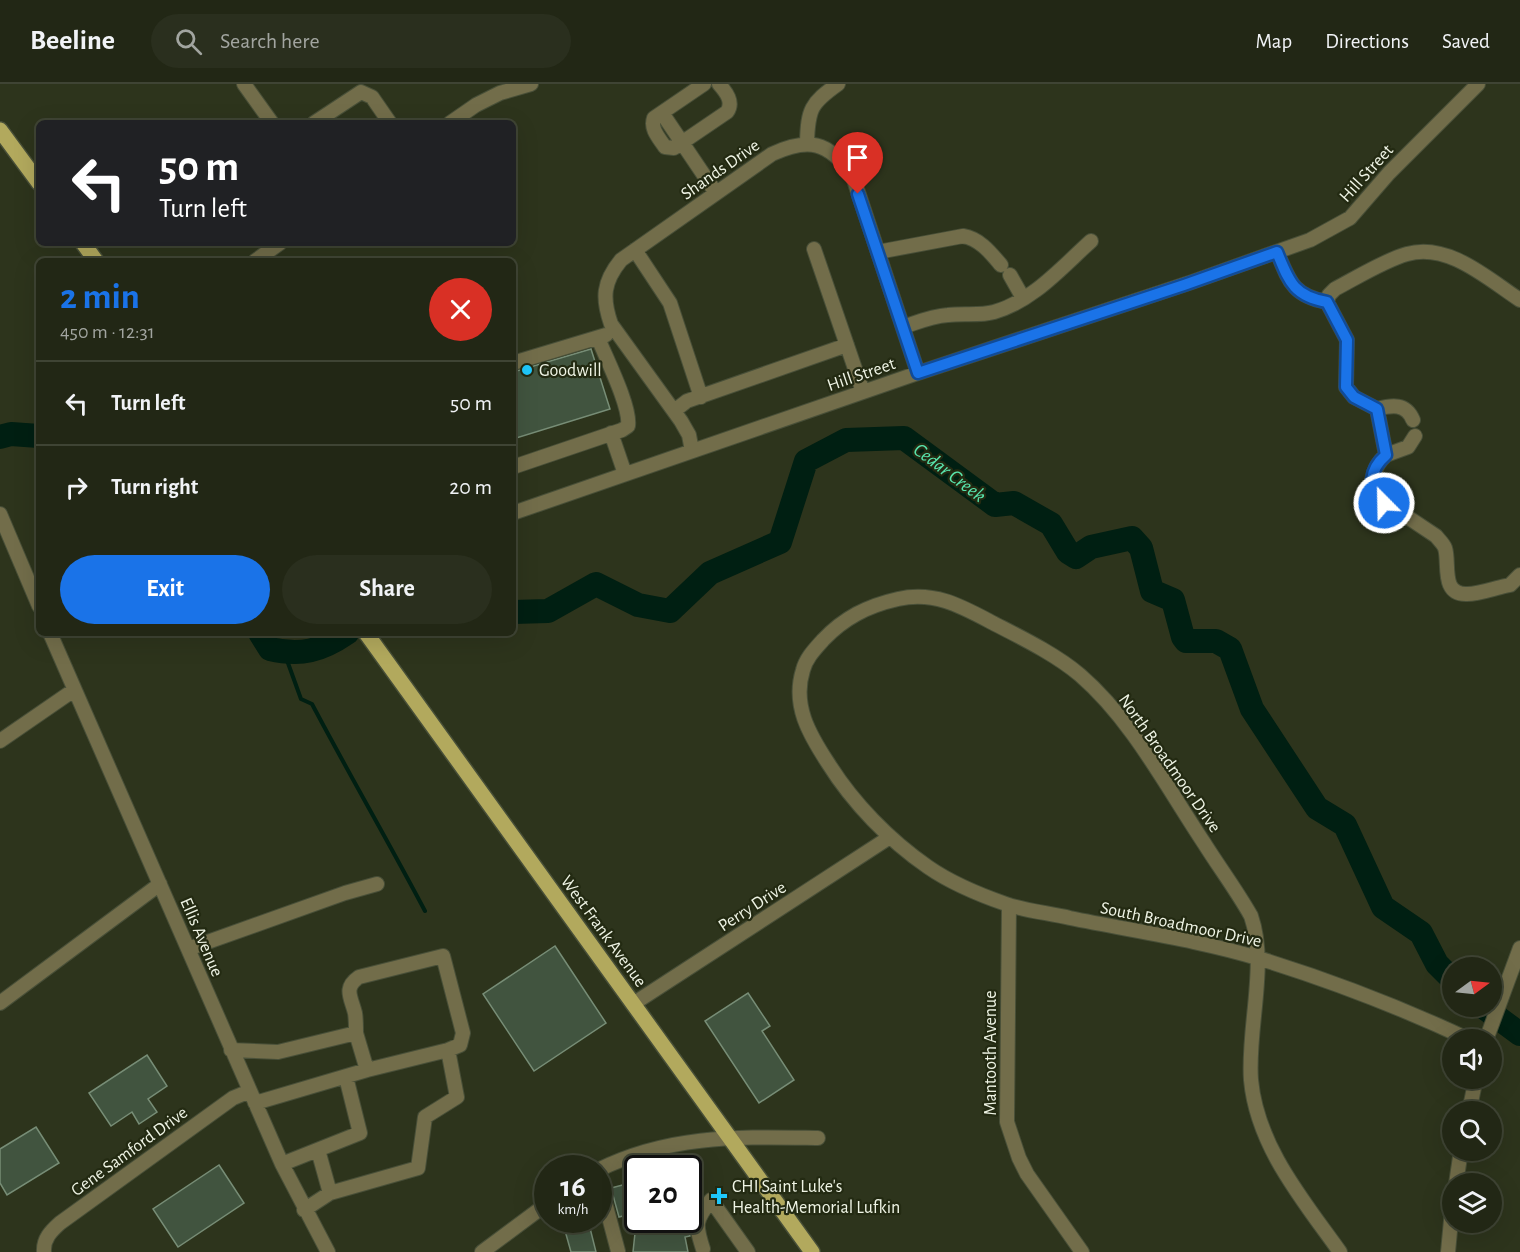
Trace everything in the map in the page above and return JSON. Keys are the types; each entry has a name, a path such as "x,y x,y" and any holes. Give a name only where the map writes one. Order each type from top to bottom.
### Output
{"main road":[{"path":"0,130 36,179"},
{"name":"West Frank Avenue","path":"369,636 812,1252"}],"street":[{"path":"244,84 270,120"},
{"path":"454,120 492,97 531,84"},
{"path":"704,84 663,112 716,194"},
{"path":"682,142 730,108 729,98 719,84"},
{"path":"838,84 813,106 808,121 807,142 840,158 852,174 918,373"},
{"name":"Hill Street","path":"516,512 1310,240 1350,218 1389,172 1478,84"},
{"path":"319,120 361,92 372,96 388,120"},
{"name":"Shands Drive","path":"692,451 689,435 674,411 611,324 605,308 605,288 617,265 634,250 772,154 790,145 807,142"},
{"path":"878,252 963,236 971,238 983,245 1005,270 1023,298"},
{"path":"903,327 927,318 991,313 1006,308 1049,279 1091,241"},
{"path":"259,258 276,246"},
{"path":"814,249 863,392"},
{"path":"634,250 666,296 701,397"},
{"path":"1277,252 1292,285 1300,293 1313,300 1327,302"},
{"path":"1413,420 1404,407 1396,405 1377,409 1354,397 1346,387 1347,340 1327,302 1329,295 1335,289 1399,257 1421,253 1449,257 1461,262 1520,300"},
{"path":"516,362 615,331"},
{"path":"516,466 626,428 628,419 624,400 598,338"},
{"path":"674,411 687,401 847,345"},
{"path":"1377,409 1386,455"},
{"path":"611,434 625,474"},
{"path":"1415,436 1408,447 1386,455 1376,466 1373,491 1384,503 1436,536 1441,542 1446,554 1448,582 1454,590 1468,594 1510,585 1520,575"},
{"path":"0,514 36,599"},
{"name":"North Broadmoor Drive","path":"890,837 845,787 820,751 807,727 800,704 798,691 808,657 846,619 862,610 915,596 946,600 1024,639 1078,673 1109,704 1137,740 1244,903 1255,926 1257,958 1251,1079 1258,1120 1279,1165 1340,1252"},
{"name":"Ellis Avenue","path":"51,636 282,1164 304,1210 328,1252"},
{"path":"0,741 74,690"},
{"name":"Perry Drive","path":"633,1004 890,837"},
{"name":"South Broadmoor Drive","path":"890,837 930,868 968,888 1009,905 1257,958 1333,983 1446,1029"},
{"path":"0,1003 160,884"},
{"path":"188,949 345,893 377,884"},
{"name":"Mantooth Avenue","path":"1009,905 1007,1122 1027,1174 1082,1252"},
{"path":"1490,1029 1520,948"},
{"path":"304,1210 330,1193 418,1168 425,1117 457,1097 448,1050 460,1045 463,1033 443,956 359,977 352,982 349,991 356,1016 356,1033 366,1070"},
{"path":"231,1050 278,1052 356,1033"},
{"name":"Gene Samford Drive","path":"44,1252 48,1235 60,1222 233,1098 275,1095 448,1050"},
{"path":"282,1164 360,1133 346,1077"},
{"path":"612,1165 655,1148 730,1137 818,1138"},
{"path":"318,1150 330,1193"},
{"path":"703,1249 698,1234 698,1217 711,1200 748,1252"},
{"path":"482,1252 534,1213"},
{"path":"612,1228 618,1251"},
{"path":"1448,1252 1450,1233"}],"building":[{"path":"591,349 610,409 516,438 516,371"},
{"path":"555,946 606,1023 534,1071 483,994"},
{"path":"748,993 770,1026 762,1031 794,1080 759,1103 705,1021"},
{"path":"147,1055 167,1086 148,1099 157,1112 139,1124 132,1112 111,1126 89,1093"},
{"path":"36,1127 59,1163 7,1195 0,1183 0,1149"},
{"path":"219,1165 244,1203 178,1247 153,1209"},
{"path":"624,1185 624,1216 619,1217 612,1188"},
{"path":"566,1233 591,1233 596,1252 571,1252"},
{"path":"635,1233 689,1233 690,1236 685,1237 688,1252 633,1252"}],"waterway":[{"name":"Cedar Creek","path":"0,437 11,434 36,436"},
{"name":"Cedar Creek","path":"516,612 548,611 596,584 638,605 670,611 710,573 780,542 806,461 846,440 904,438 995,505 1014,503 1051,524 1068,552 1076,557 1091,547 1132,538 1141,548 1152,591 1173,600 1183,637 1186,641 1216,641 1230,649 1252,709 1317,808 1345,825 1383,907 1421,933 1442,969"},
{"name":"Cedar Creek","path":"262,636 270,649 291,652 319,648 342,636"},
{"path":"284,652 301,699 312,704 425,911"},
{"name":"Cedar Creek","path":"1497,1017 1520,1034"}],"place":[{"name":"Goodwill","path":"527,370"},
{"name":"CHI Saint Luke's Health-Memorial Lufkin","path":"719,1196"}],"route":[{"path":"858,194 918,373 1277,252 1287,277 1300,293 1313,300 1327,302 1347,340 1346,387 1354,397 1377,409 1386,455 1376,466 1372,485 1376,496 1384,503"}]}
